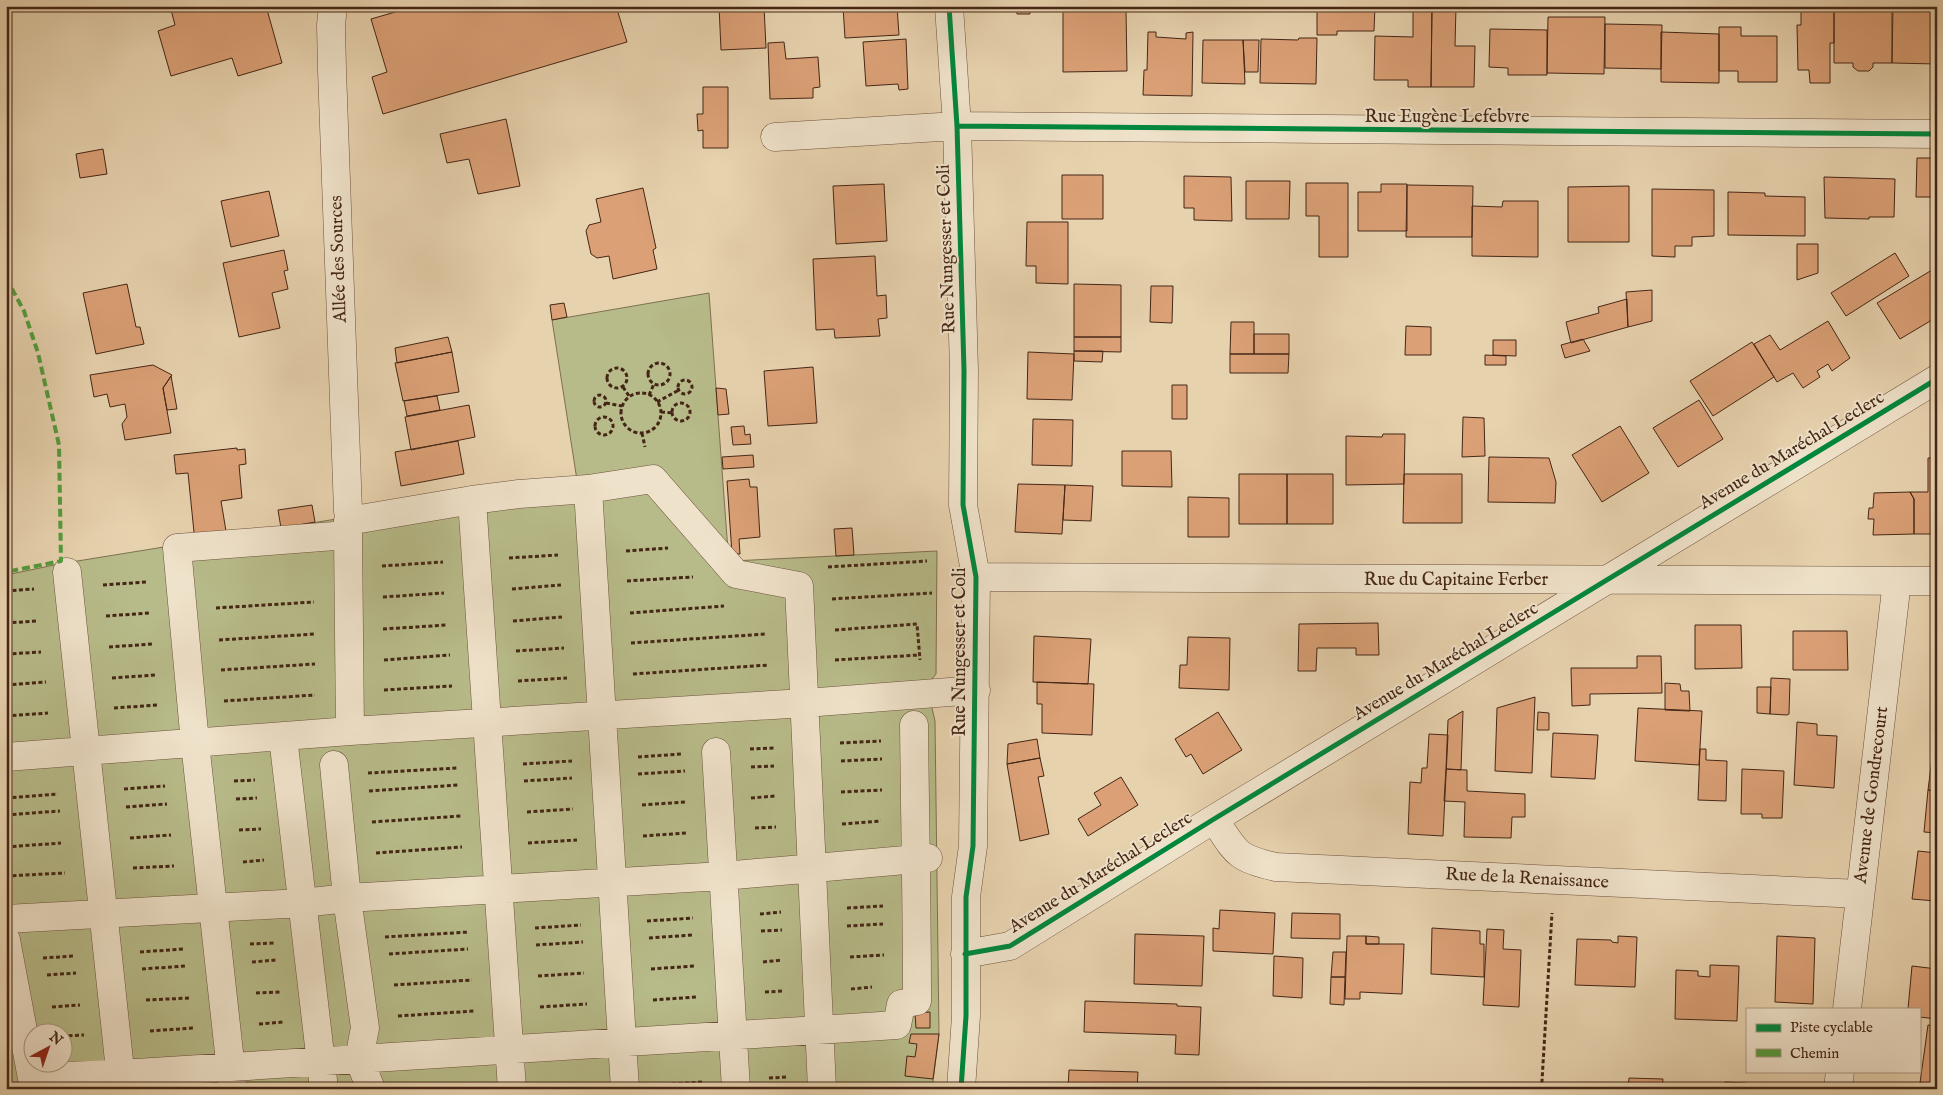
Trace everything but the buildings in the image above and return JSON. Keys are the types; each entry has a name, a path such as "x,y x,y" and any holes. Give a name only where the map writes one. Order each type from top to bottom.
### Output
{"street":[{"name":"Allée des Sources","path":"333,6 331,25 332,70 348,523 350,731"},
{"name":"Rue Nungesser et Coli","path":"949,6 957,126 964,370 963,505 976,578 973,846 966,898 966,1016 961,1089"},
{"name":"Rue Eugène Lefebvre","path":"776,137 957,126 1937,134"},
{"name":"Avenue du Maréchal Leclerc","path":"965,954 1010,946 1214,819 1937,379"},
{"path":"232,1078 195,743 177,548 348,523 348,521 472,500 519,494 588,489 653,479 736,574 799,586 822,1089"},
{"path":"588,489 625,1089"},
{"path":"472,500 512,1089"},
{"path":"67,572 121,1081"},
{"name":"Rue du Capitaine Ferber","path":"976,578 1937,581"},
{"name":"Avenue de Gondrecourt","path":"1847,1008 1897,581"},
{"path":"6,757 350,731 805,704 976,690"},
{"path":"10,959 33,1083 232,1078 321,1061 897,1025 901,1004 918,1001 922,859 916,820 914,725"},
{"path":"283,737 324,1089"},
{"path":"716,752 736,1089"},
{"path":"334,765 347,898 364,1028 359,1059 371,1089"},
{"name":"Rue de la Renaissance","path":"1214,819 1236,853 1253,862 1276,867 1860,894"},
{"path":"6,919 302,903 347,898 723,876 922,859"},
{"path":"1838,1089 1840,1072"}],"path":[{"path":"658,362 670,371 668,380 664,384 654,384 648,376 648,371 658,362"},
{"path":"614,368 626,371 627,380 623,386 614,388 608,382 608,374 614,368"},
{"path":"688,381 692,386 689,392 684,393 679,390 680,382 688,381"},
{"path":"649,394 654,384"},
{"path":"623,386 629,396"},
{"path":"658,402 679,390"},
{"path":"636,393 649,394 658,402 661,412 660,420 656,427 649,431 642,433 630,430 622,421 620,414 622,406 629,396 636,393"},
{"path":"606,402 622,406"},
{"path":"679,404 686,405 690,412 687,419 680,421 673,416 672,412 679,404"},
{"path":"661,412 672,412"},
{"path":"600,418 608,418 613,424 612,431 605,435 601,434 596,428 600,418"},
{"path":"613,424 622,421"},
{"path":"799,586 806,569 927,561"},
{"path":"6,798 90,800 289,786"},
{"path":"6,815 90,800 289,786"},
{"path":"6,847 294,826"},
{"path":"6,876 297,858"},
{"path":"1540,1089 1543,1071 1554,880"},
{"path":"354,956 783,930"},
{"path":"10,959 109,962 308,949"},
{"path":"10,959 109,962 308,949"},
{"path":"359,988 785,960"},
{"path":"19,1009 313,990"},
{"path":"363,1018 787,991"},
{"path":"72,1035 316,1020"}],"green space":[{"path":"709,293 728,551 732,561 937,551 936,674 925,683 928,706 932,708 935,721 939,1034 932,1089 12,1089 6,1056 6,575 59,564 577,480 552,320"}],"marked path":[{"path":"6,278 24,311 38,353 59,445 61,561 6,572"}],"cycle path":[{"path":"949,6 957,126 964,370 963,505 976,577 973,846 966,897 966,1016 961,1089"},
{"path":"957,126 1937,134"},
{"path":"965,954 1010,946 1214,819 1937,379"}]}
